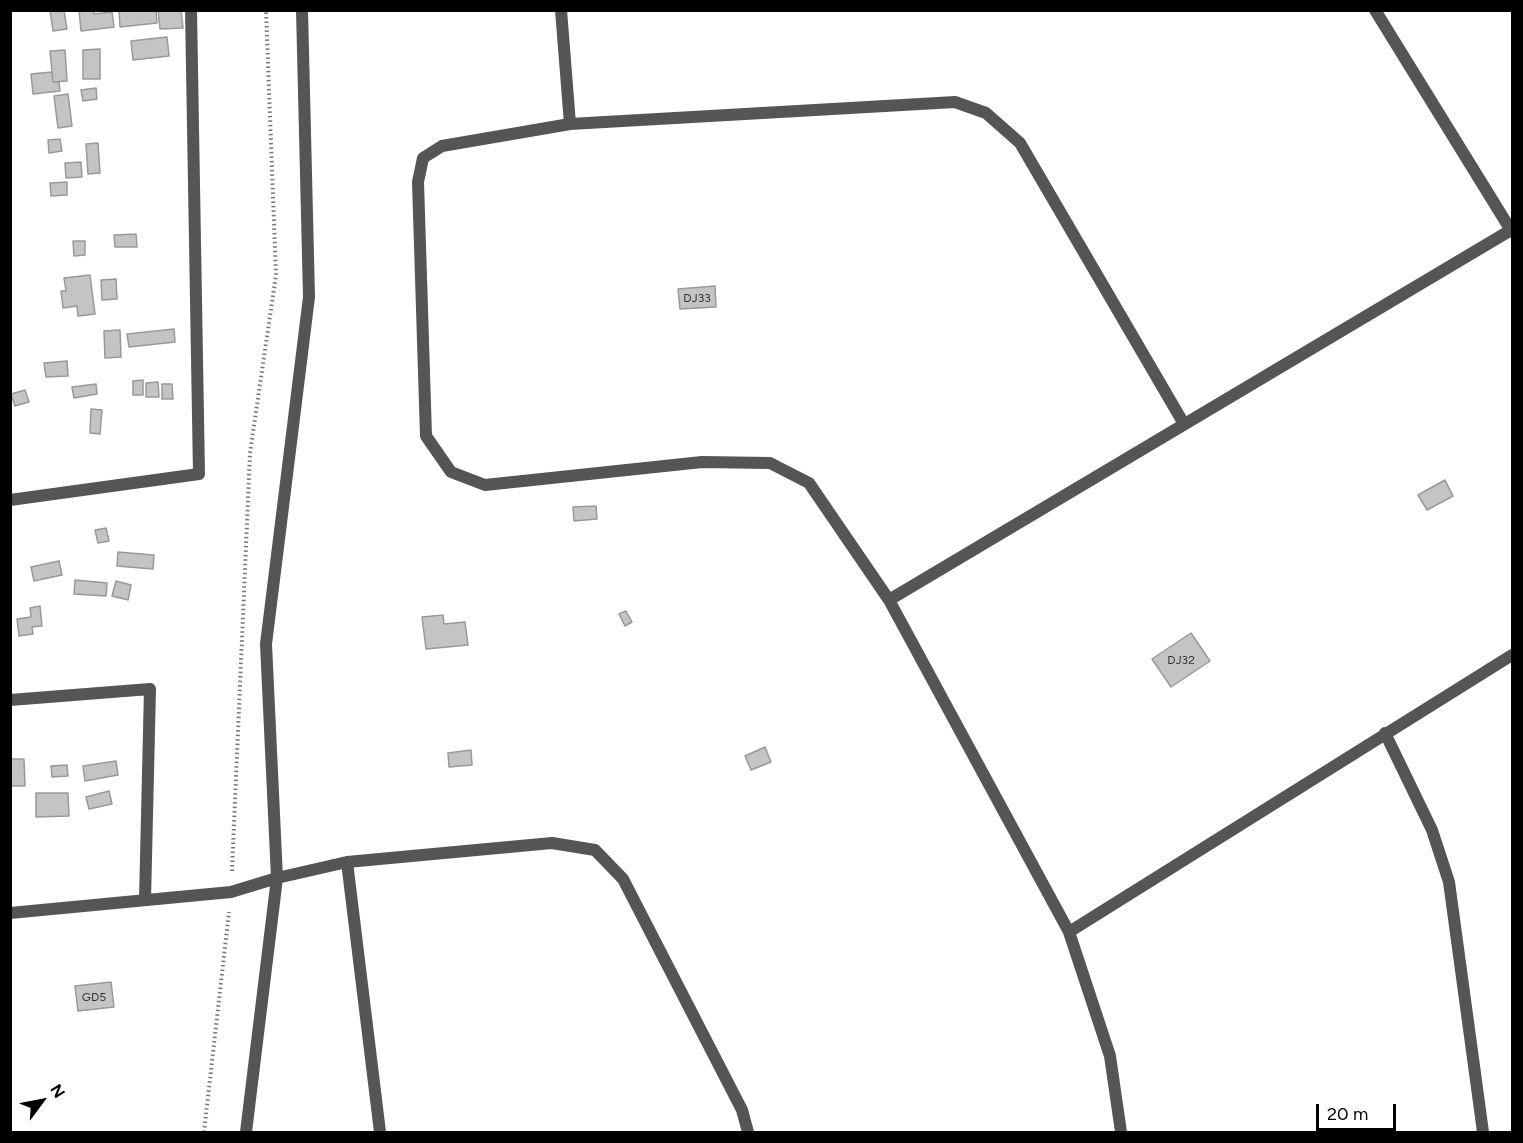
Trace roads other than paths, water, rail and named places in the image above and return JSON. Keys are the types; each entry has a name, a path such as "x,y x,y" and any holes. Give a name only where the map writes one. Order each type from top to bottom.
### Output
{"street":[{"path":"10,500 200,474 191,10"},
{"path":"246,1132 277,878 266,644 309,297 302,10"},
{"path":"561,10 570,124"},
{"path":"889,600 1512,231 1375,10"},
{"path":"1122,1132 1110,1056 1069,933 889,600 808,483 770,463 702,462 485,485 451,472 426,436 418,182 423,158 442,146 570,124 955,102 986,113 1020,143 1184,424"},
{"path":"1069,933 1512,655"},
{"path":"10,700 150,689 145,900"},
{"path":"1385,733 1432,830 1449,882 1483,1132"},
{"path":"10,913 231,892 277,878 346,862 552,843 595,850 623,879 742,1110 748,1132"},
{"path":"346,862 380,1132"}]}
